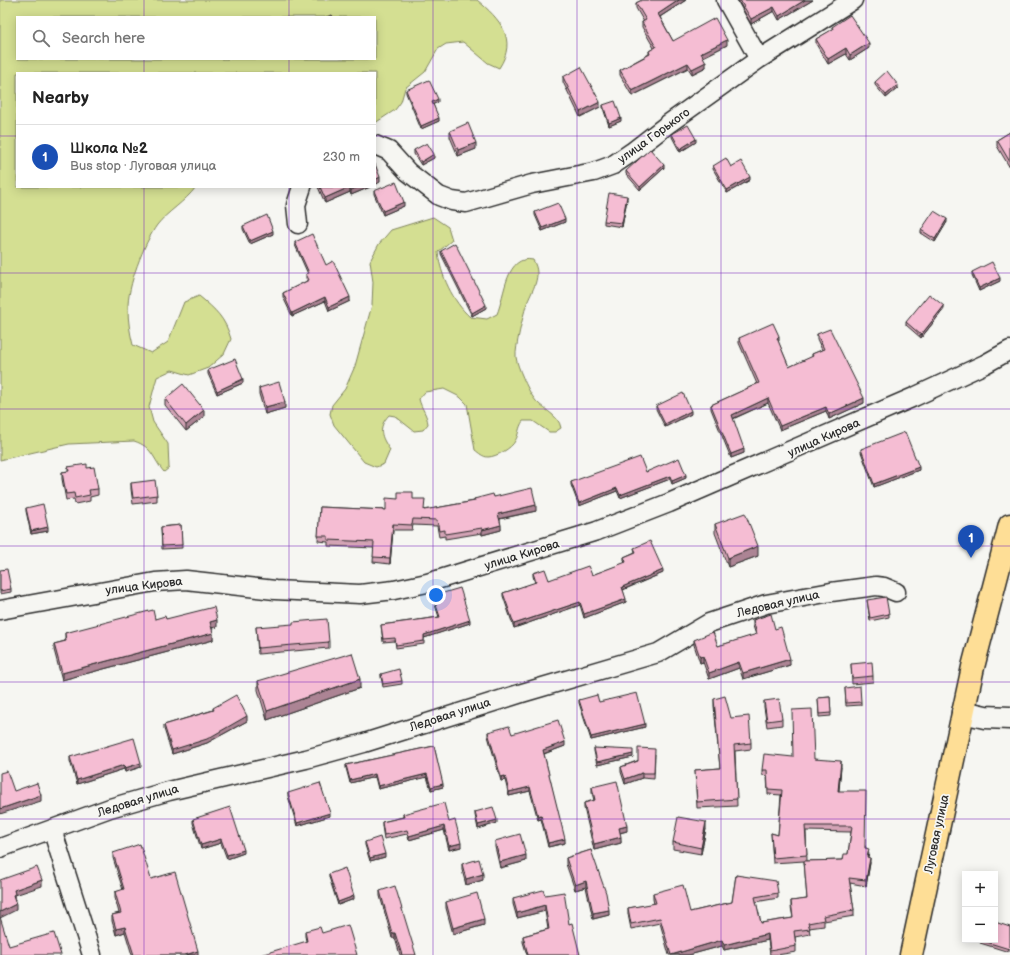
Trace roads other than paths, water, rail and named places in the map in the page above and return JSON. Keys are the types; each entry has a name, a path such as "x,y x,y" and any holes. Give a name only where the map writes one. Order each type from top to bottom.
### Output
{"main road":[{"name":"Луговая улица","path":"912,955 963,712 1010,524"}],"street":[{"path":"726,0 759,60"},
{"name":"улица Горького","path":"376,145 388,151 408,172 439,196 452,201 466,203 532,184 594,172 613,165 759,60 853,0"},
{"path":"298,224 296,205 302,188"},
{"name":"улица Кирова","path":"0,610 155,582 186,580 275,590 353,594 394,590 426,583 598,531 669,503 907,401 985,364 1010,350"},
{"name":"Ледовая улица","path":"0,848 110,808 169,791 306,759 364,743 522,693 658,653 709,624 766,604 831,592 876,586 884,587 896,592"},
{"path":"963,712 985,717 1010,718"},
{"path":"52,829 92,955"}],"place":[{"name":"Школа №2","path":"971,558"}]}
